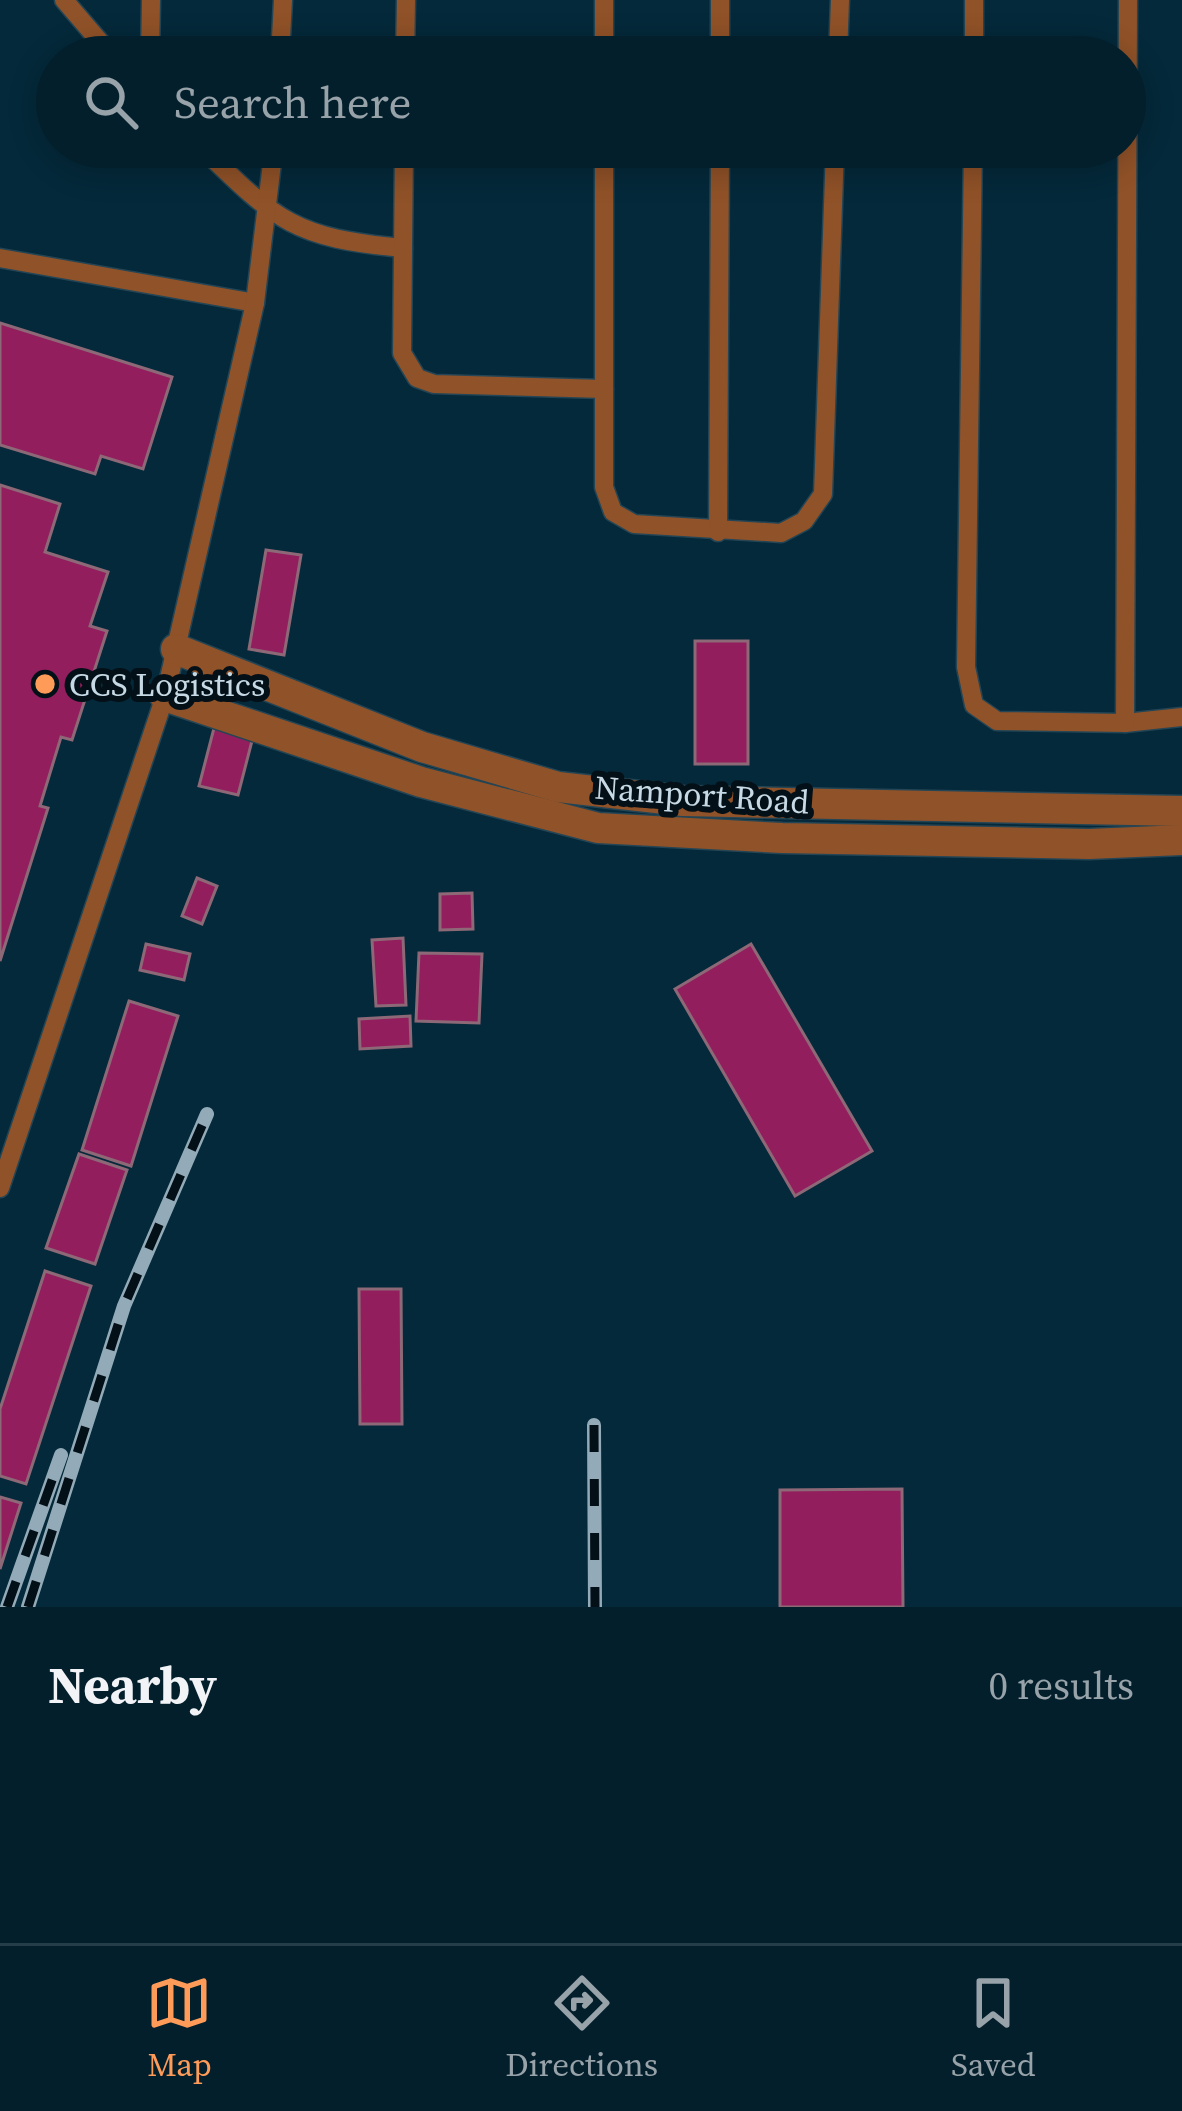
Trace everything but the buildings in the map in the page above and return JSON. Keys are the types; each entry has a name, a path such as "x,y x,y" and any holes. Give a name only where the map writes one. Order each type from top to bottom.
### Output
{"street":[{"path":"176,649 422,747 558,787 683,801 1182,811"},
{"name":"Namport Road","path":"165,696 421,782 598,828 782,838 1089,844 1182,840"}],"lane":[{"path":"64,0 95,36"},
{"path":"150,36 151,0"},
{"path":"281,36 283,0"},
{"path":"405,36 406,0"},
{"path":"604,0 604,36"},
{"path":"720,0 720,36"},
{"path":"839,36 840,0"},
{"path":"974,0 974,36"},
{"path":"1128,0 1128,36"},
{"path":"223,168 270,214 332,242 403,248"},
{"path":"0,1188 165,696 255,303 273,168"},
{"path":"404,168 402,353 417,378 434,384 604,389"},
{"path":"604,168 604,487 613,512 634,524 781,533 804,521 823,494 834,168"},
{"path":"718,532 720,168"},
{"path":"973,168 966,667 974,705 998,721 1126,723 1182,717"},
{"path":"1126,723 1128,168"},
{"path":"0,258 255,303"}],"railway":[{"path":"28,1607 124,1306 207,1114"},
{"path":"594,1425 595,1607"},
{"path":"7,1607 61,1455"}],"place":[{"name":"CCS Logistics","path":"45,684"}]}
